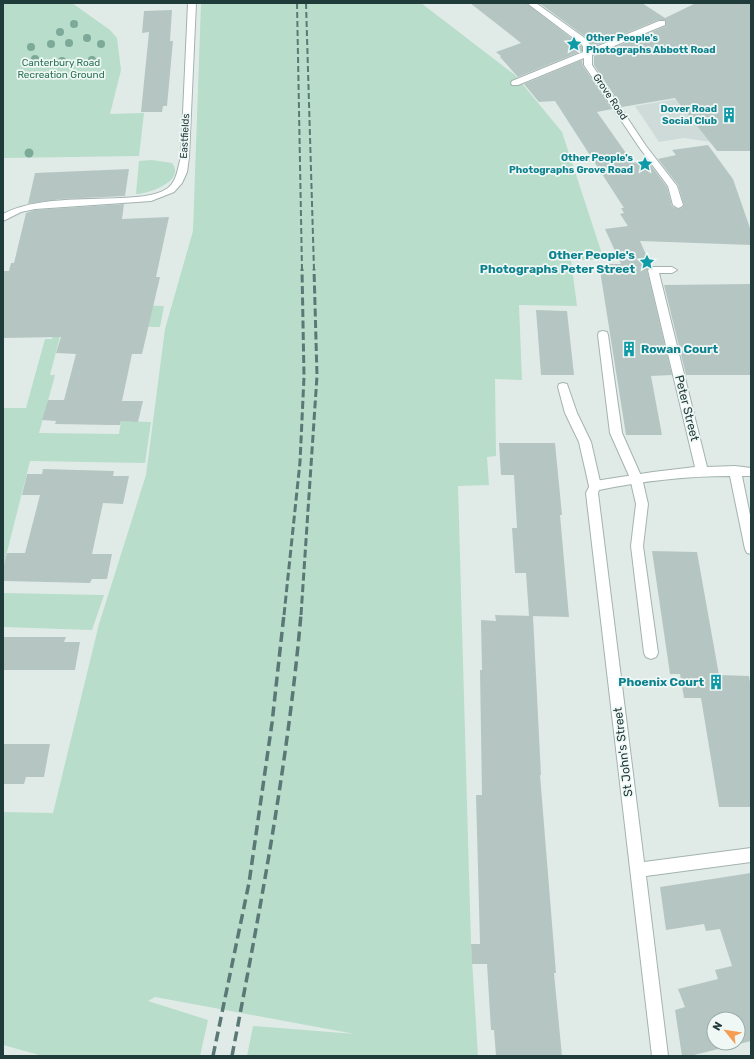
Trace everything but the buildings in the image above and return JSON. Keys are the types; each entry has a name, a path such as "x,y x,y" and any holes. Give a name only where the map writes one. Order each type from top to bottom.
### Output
{"street":[{"name":"Eastfields","path":"3,218 18,210 35,206 148,199 171,190 177,183 182,172 185,157 192,3"},
{"name":"Grove Road","path":"531,3 583,41 587,46 588,52 586,59 588,65 643,147 672,186 678,205"},
{"path":"515,83 662,23"},
{"name":"Peter Street","path":"672,270 653,270 702,472"},
{"path":"603,335 616,433 636,478 642,504 637,546 651,653"},
{"name":"St John's Street","path":"562,387 571,413 585,442 595,486 592,493 660,1056"},
{"path":"735,470 751,549"},
{"path":"595,486 636,478 702,472 735,470 751,472"},
{"path":"637,870 751,856"}],"shaded area":[{"path":"689,97 711,142 684,138 659,142 635,106"}],"green space":[{"name":"Canterbury Road Recreation Ground","path":"3,3 72,3 110,30 117,38 121,70 110,114 144,113 139,156 3,158"},
{"path":"201,3 421,3 515,75 562,132 604,260 571,260 577,306 519,305 522,380 495,379 496,456 487,457 489,485 458,486 471,944 478,1056 247,1056 253,1026 355,1034 155,997 148,1001 208,1020 200,1056 43,1056 3,1045 3,812 53,813 99,624 146,475 165,329 193,231"},
{"path":"152,160 172,163 175,170 174,175 170,181 156,189 149,192 136,194 139,161"},
{"path":"74,258 79,303 164,306 160,327 63,325 50,375 55,375 39,433 119,434 121,421 151,422 145,463 30,461 3,568 3,408 26,408 45,339 52,339"},
{"path":"3,593 104,595 92,630 3,627"}],"railway":[{"path":"297,3 302,270"},
{"path":"306,3 314,270"},
{"path":"284,615 300,462 304,377 302,269"},
{"path":"301,615 317,376 314,269"},
{"path":"213,1056 249,883 272,723 284,614"},
{"path":"232,1056 263,891 281,781 289,725 301,614"}],"place":[{"name":"Other People's Photographs Abbott Road","path":"574,44"},
{"name":"Dover Road Social Club","path":"729,115"},
{"name":"Other People's Photographs Grove Road","path":"645,164"},
{"name":"Other People's Photographs Peter Street","path":"647,262"},
{"name":"Rowan Court","path":"629,349"},
{"name":"Phoenix Court","path":"716,682"}]}
